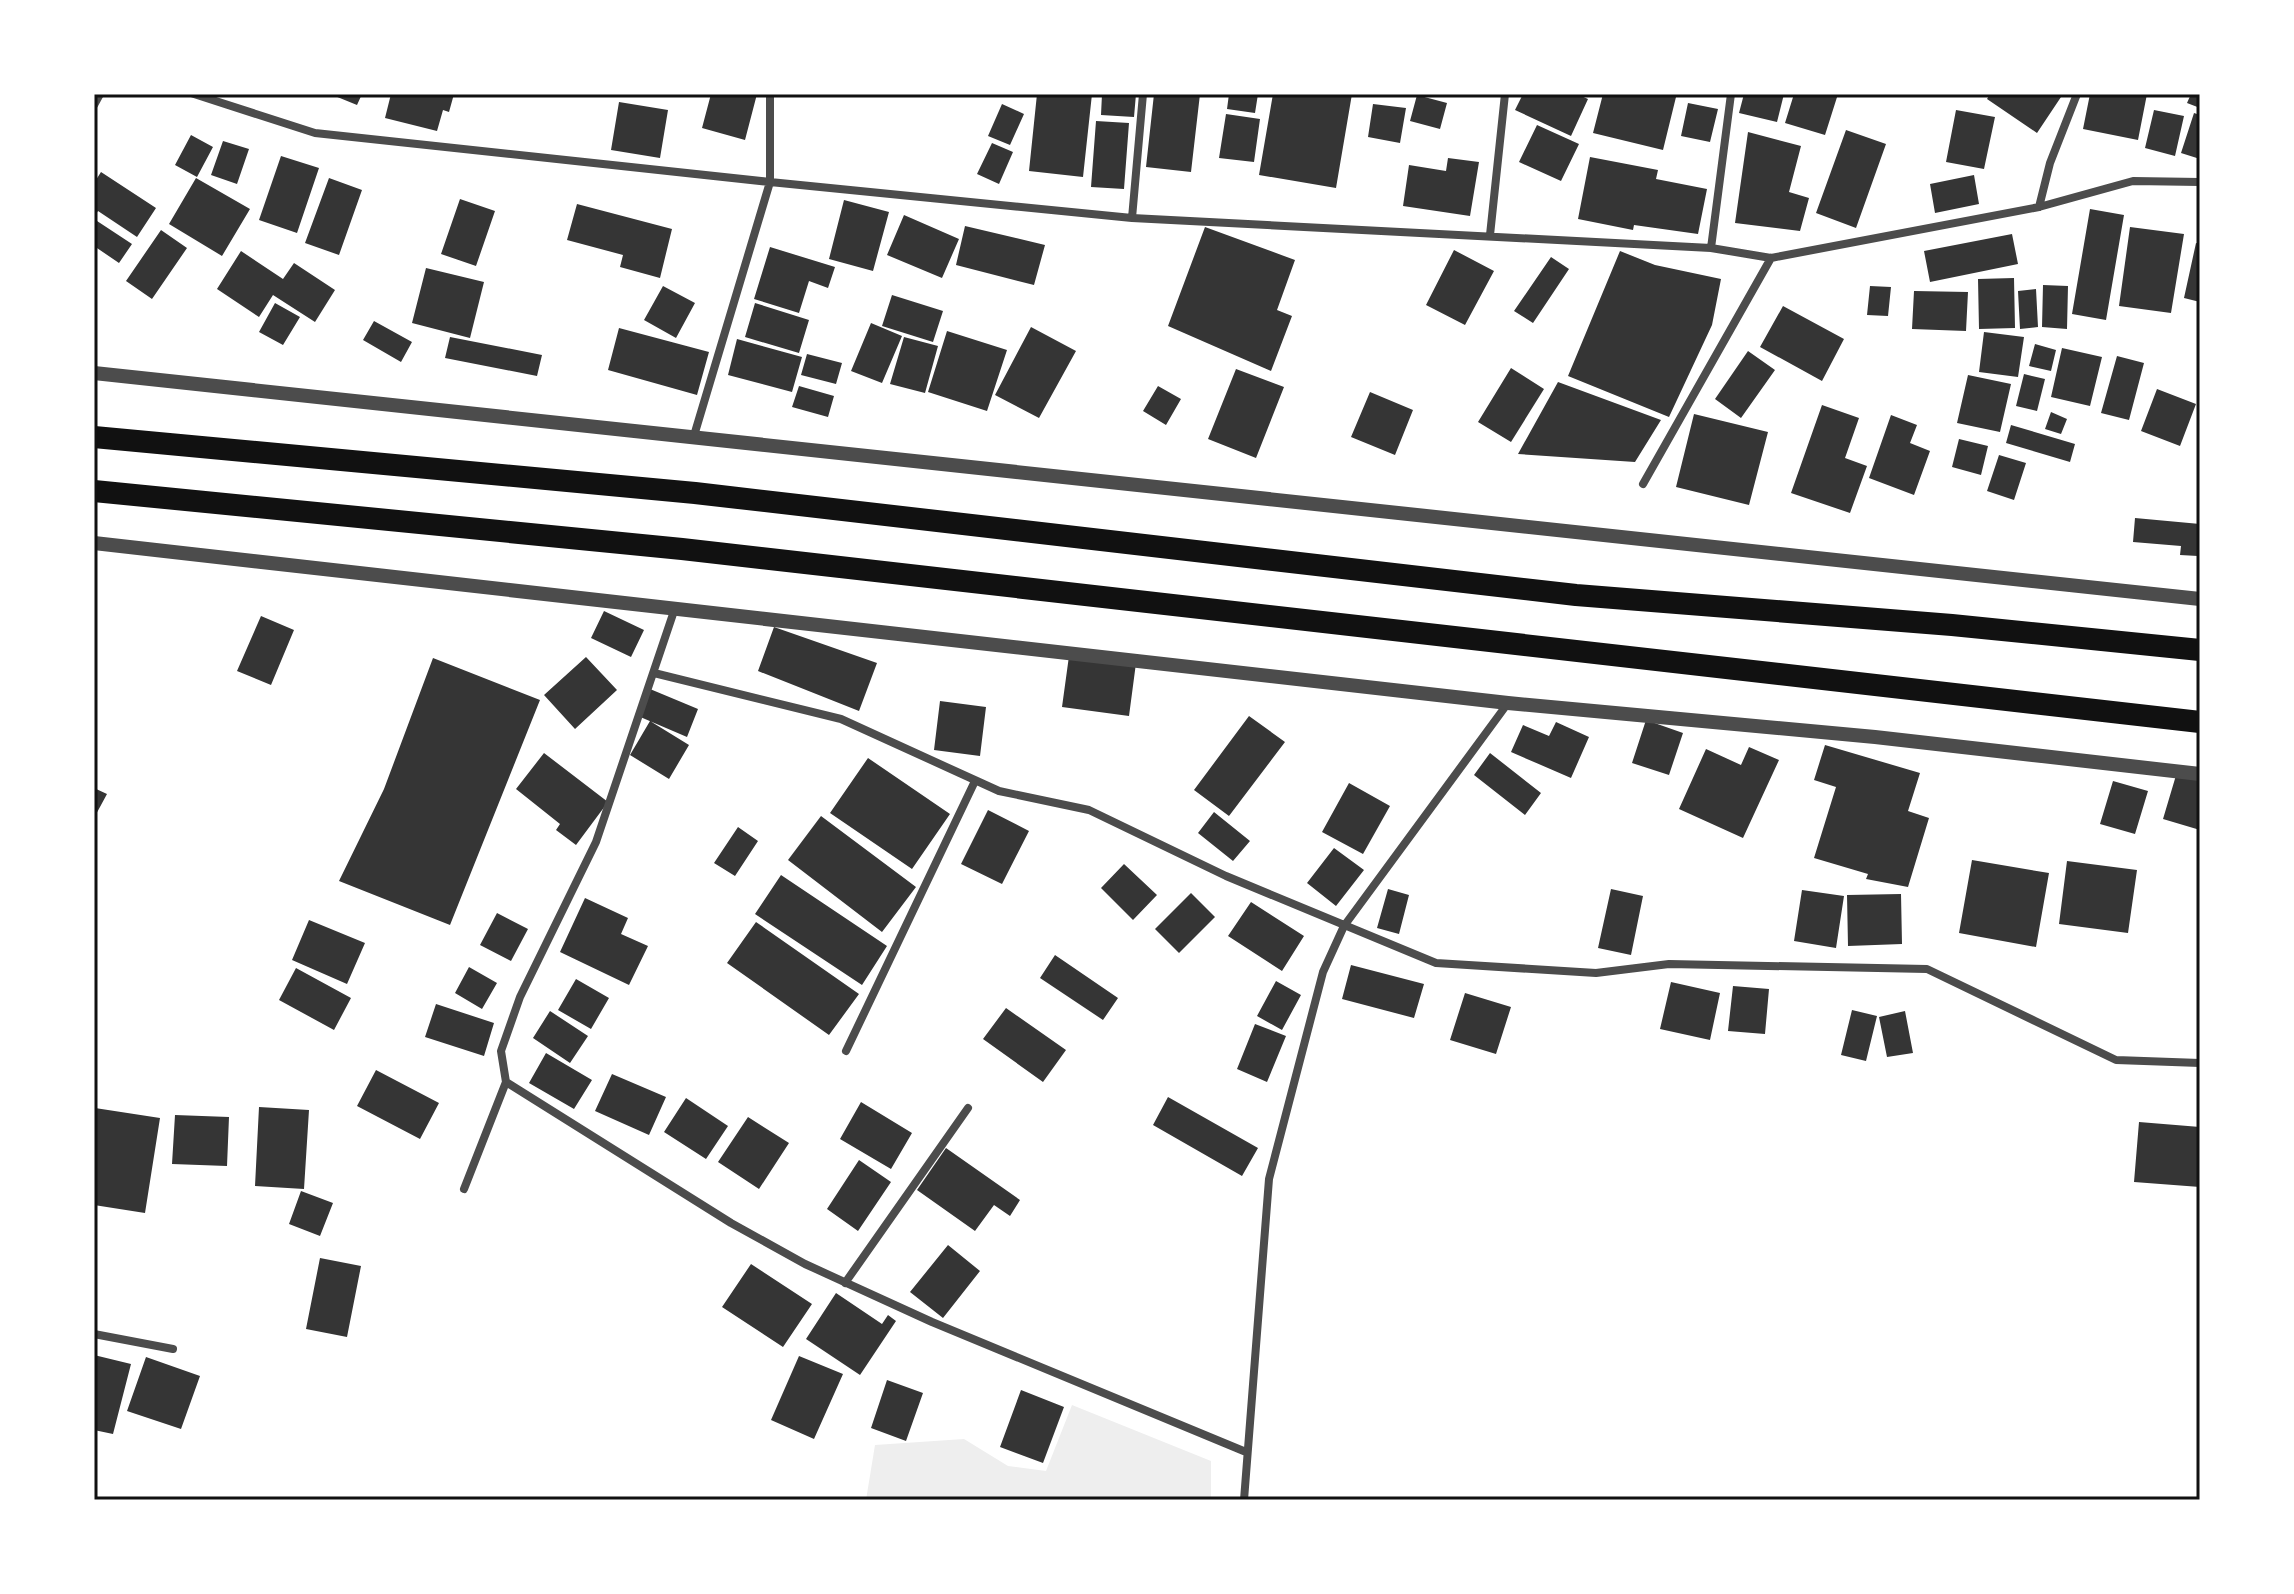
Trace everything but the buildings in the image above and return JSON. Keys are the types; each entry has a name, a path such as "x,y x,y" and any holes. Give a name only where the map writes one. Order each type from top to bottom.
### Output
{"highway":[{"path":"94,437 695,493 1576,595 1936,624 2200,650"},
{"path":"94,491 682,549 2200,722"}],"street":[{"path":"94,105 100,94"},
{"path":"194,94 315,133 770,182 1132,218 1490,235 1544,242 1711,248 1771,258 2039,207 2133,181 2200,182"},
{"path":"693,440 770,182 770,94"},
{"path":"1132,218 1143,94"},
{"path":"1490,235 1505,94"},
{"path":"1711,248 1731,94"},
{"path":"2039,207 2050,163 2077,94"},
{"path":"1643,484 1771,258"},
{"path":"94,373 693,440 2200,599"},
{"path":"94,543 674,611 975,640 1508,703 1875,737 2200,774"},
{"path":"464,1189 506,1082 501,1051 520,997 596,842 674,611"},
{"path":"654,673 841,719 999,791 1089,810 1226,876 1436,963 1596,973 1669,964 1927,969 2116,1060 2200,1063"},
{"path":"1244,1500 1269,1179 1323,972 1344,926 1508,703"},
{"path":"846,1051 975,781"},
{"path":"506,1082 731,1223 845,1283 1246,1452"},
{"path":"845,1283 968,1108"},
{"path":"94,1334 173,1349"}],"shaded area":[{"path":"1072,1405 1211,1461 1211,1500 866,1500 875,1445 964,1439 1008,1466 1046,1471"}]}
